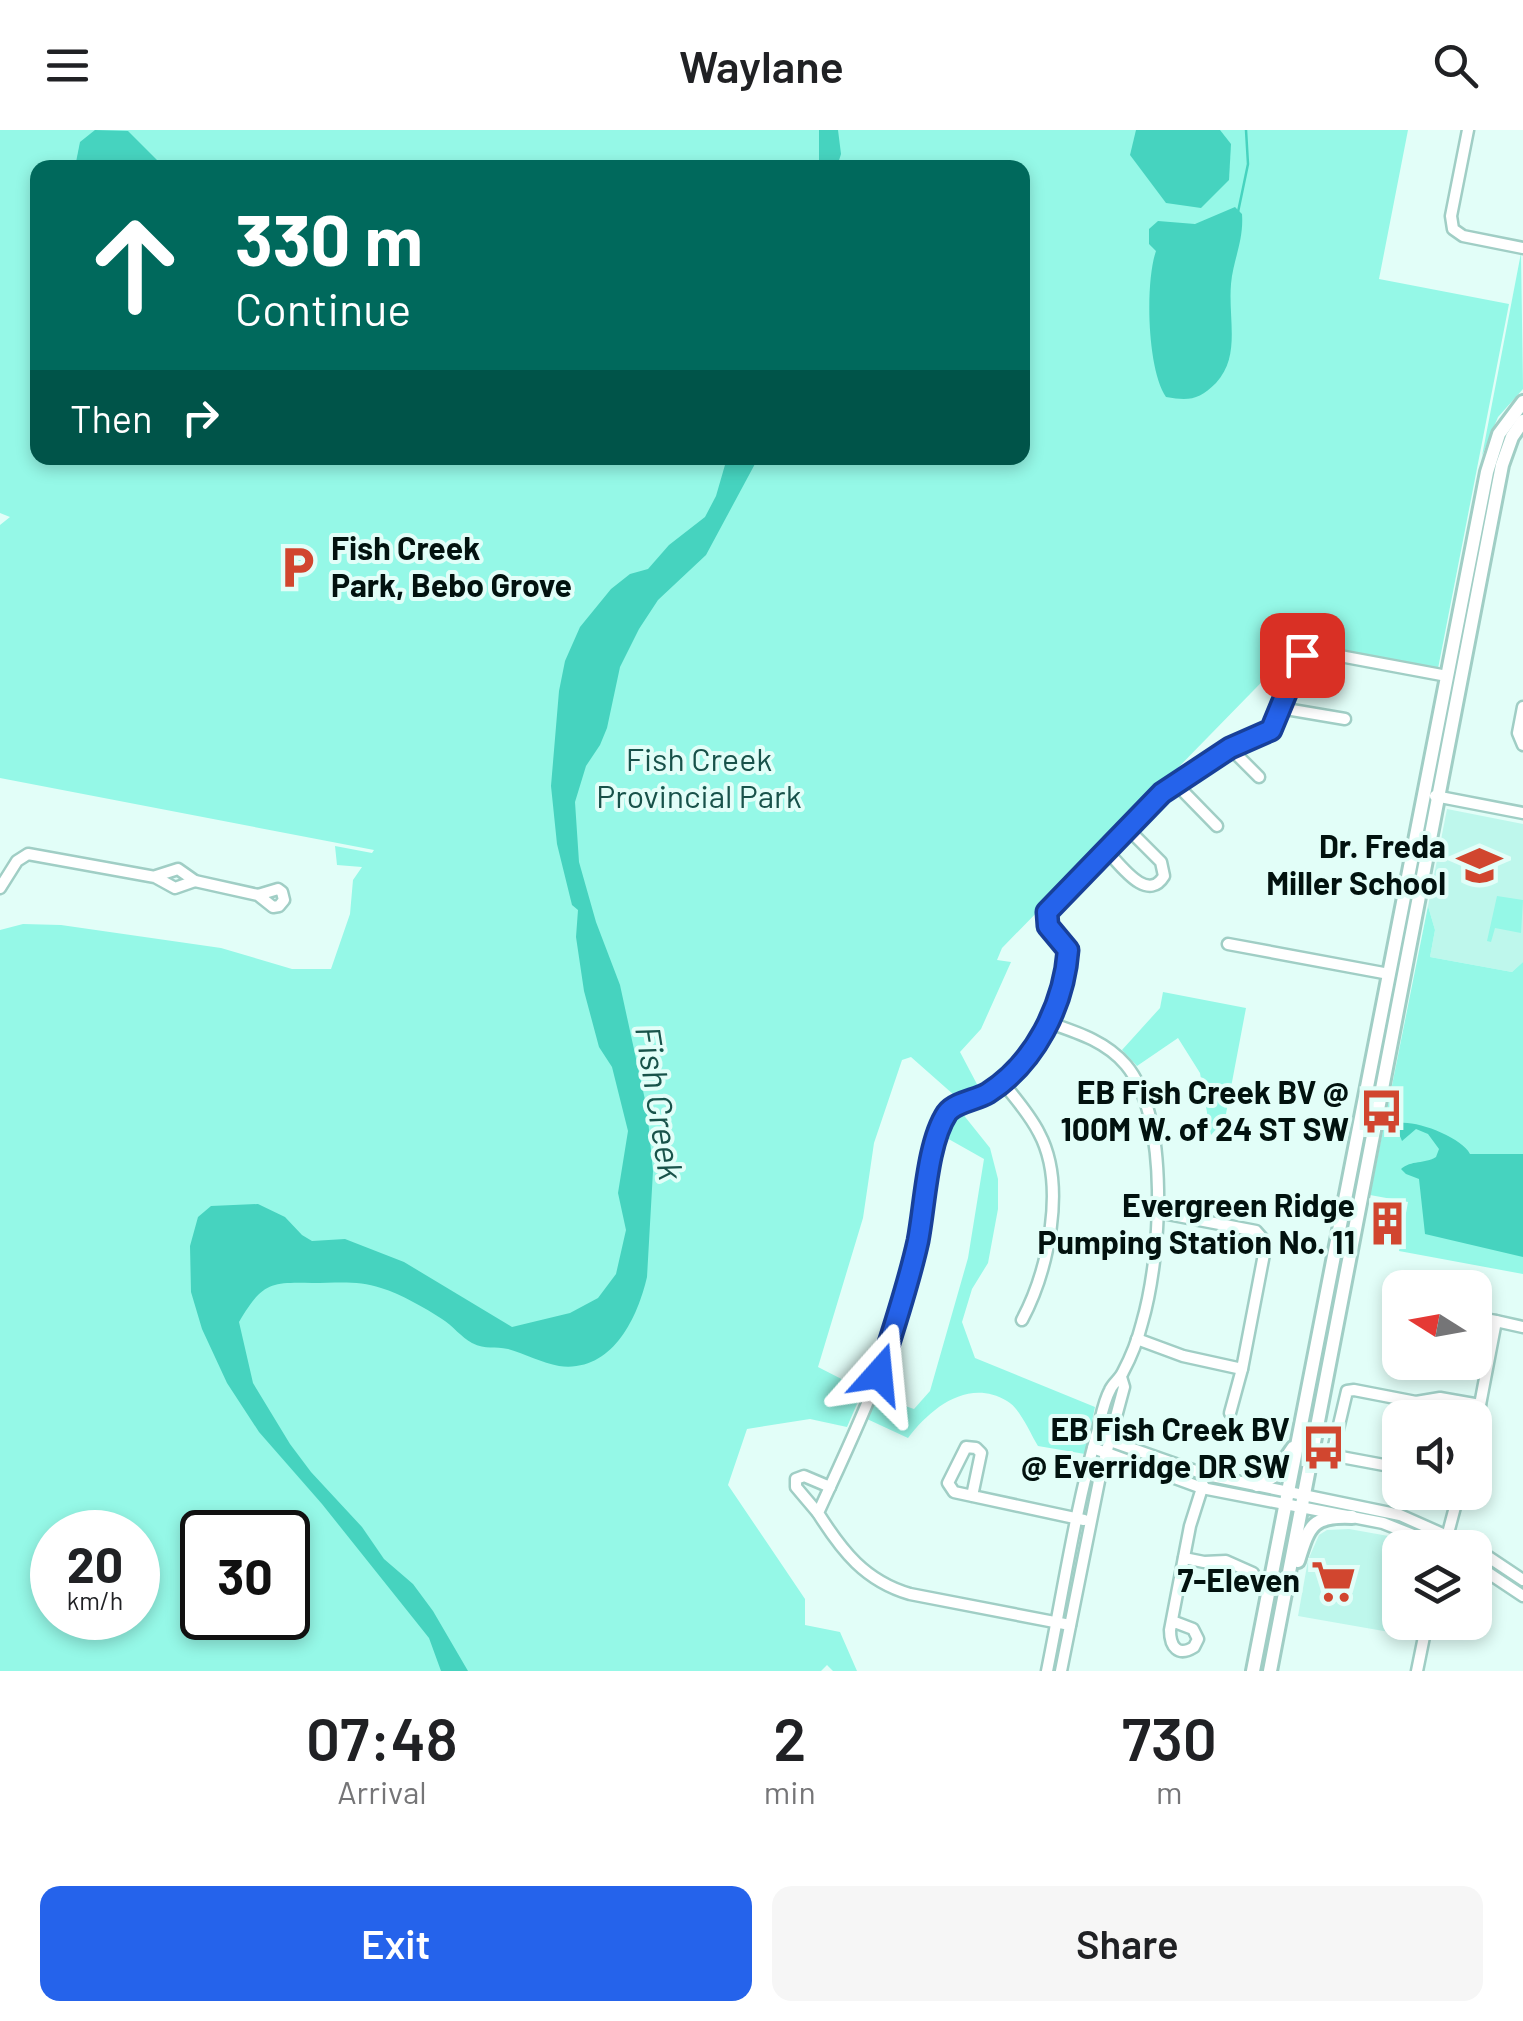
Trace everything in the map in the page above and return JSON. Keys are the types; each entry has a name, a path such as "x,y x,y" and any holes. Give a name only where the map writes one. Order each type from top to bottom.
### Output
{"main road":[{"path":"1253,1671 1297,1442 1364,1142 1431,795 1447,676 1490,458 1504,425 1523,402"},
{"path":"1270,1671 1303,1501 1389,974 1502,465 1512,437 1523,422"},
{"path":"1257,1485 1274,1476 1297,1442"},
{"path":"1280,1616 1308,1530 1323,1518 1352,1517"}],"street":[{"path":"1468,130 1453,229 1462,236 1523,248"},
{"path":"818,1513 890,1341 916,1248 930,1164 946,1116 954,1107 984,1096 1003,1083 1032,1052 1048,1022 1068,950 1048,926 1047,912 1162,793 1230,748 1271,730 1298,660 1307,652 1447,676"},
{"path":"1523,707 1518,733 1523,745"},
{"path":"1280,708 1345,719"},
{"path":"1230,748 1258,778"},
{"path":"1176,784 1217,826"},
{"path":"1431,795 1523,813"},
{"path":"1106,850 1142,885 1149,888 1159,884 1164,876 1161,862 1127,828"},
{"path":"0,888 17,860 28,854 155,877 178,870 194,881 258,894"},
{"path":"1228,944 1389,974"},
{"path":"1047,1671 1092,1448 1111,1386 1121,1377 1137,1340 1152,1280 1157,1212 1154,1130 1150,1108 1137,1080 1125,1063 1101,1044 1048,1022"},
{"path":"1003,1083 1041,1136 1050,1171 1048,1252 1036,1294 1022,1320"},
{"path":"1157,1212 1252,1230 1263,1238 1266,1248 1230,1412"},
{"path":"1492,1321 1523,1326"},
{"path":"1481,1400 1496,1322"},
{"path":"1137,1340 1242,1370"},
{"path":"1061,1671 1105,1453 1124,1386 1121,1377"},
{"path":"1382,1464 1336,1453 1343,1398 1348,1391 1404,1400"},
{"path":"1096,1436 1207,1475 1257,1485 1286,1498"},
{"path":"972,1496 980,1454 976,1448 966,1447 948,1483 954,1492 972,1496 1077,1518 1090,1521"},
{"path":"1092,1448 1202,1488 1382,1510 1437,1530"},
{"path":"1172,1621 1184,1558 1207,1475"},
{"path":"830,1487 804,1476 796,1480 796,1488 858,1567 888,1586 910,1594 1070,1625"},
{"path":"1303,1501 1406,1530"},
{"path":"1184,1558 1204,1562 1226,1560 1253,1573"},
{"path":"1492,1560 1523,1580"},
{"path":"1492,1575 1523,1596"},
{"path":"1418,1671 1424,1640"}],"shaded area":[{"path":"95,130 128,131 157,160 76,160 80,142"},
{"path":"819,130 838,130 839,160 819,160"},
{"path":"1136,130 1220,130 1231,144 1229,180 1201,208 1166,203 1130,155"},
{"path":"1235,207 1242,214 1242,224 1231,284 1232,337 1228,361 1216,383 1199,396 1166,397 1152,347 1150,283 1156,251 1149,244 1149,229 1158,221 1195,224"},
{"path":"725,465 754,465 706,555 658,600 639,629 620,667 607,728 586,766 575,802 579,862 620,985 647,1109 653,1171 647,1277 628,1326 607,1352 593,1361 559,1366 508,1349 477,1345 413,1302 389,1291 347,1282 268,1288 254,1299 239,1322 253,1383 290,1444 362,1527 384,1559 413,1584 468,1671 441,1671 429,1638 259,1432 227,1383 202,1329 191,1292 190,1246 198,1217 211,1206 258,1204 285,1217 312,1241 345,1239 404,1262 512,1327 570,1313 598,1298 616,1274 626,1230 618,1193 628,1131 612,1067 599,1047 584,991 576,937 578,910 572,905 557,844 551,786 559,691 565,661 580,627 611,589 630,574 648,569 669,545 705,517"},
{"name":"Dr. Freda Miller School","path":"1447,809 1523,824 1523,962 1512,972 1430,957 1435,930 1428,906"},
{"path":"1400,1123 1439,1132 1470,1154 1523,1154 1523,1257 1425,1234 1419,1179 1401,1169 1436,1157 1439,1149 1428,1134 1416,1129 1402,1141 1397,1129"},
{"path":"1327,1530 1382,1535 1382,1631 1298,1616 1308,1560 1319,1535"}],"green space":[{"name":"Fish Creek Provincial Park","path":"0,130 1408,130 1379,279 1509,304 1436,679 1291,652 1002,948 997,960 1011,962 981,1029 960,1052 979,1088 954,1095 911,1057 902,1060 874,1143 863,1218 818,1367 863,1390 847,1427 810,1419 747,1429 728,1485 805,1599 805,1625 840,1632 857,1671 833,1671 827,1665 821,1671 0,1671 0,930 23,924 61,925 221,948 292,969 331,969 350,914 353,880 362,867 337,865 335,846 372,853 374,850 0,778 0,525 10,517 0,513"},
{"path":"1521,253 1523,389 1498,417 1482,456"},
{"path":"1497,896 1523,900 1521,933 1495,928 1491,942 1487,941"},
{"path":"1428,906 1435,930 1430,957 1512,972 1523,962 1523,1274 1399,1251 1408,1202 1370,1195"},
{"path":"1163,992 1246,1008 1225,1119 1211,1135 1200,1073 1178,1038 1137,1066 1122,1050 1160,1008"},
{"path":"959,1113 990,1148 998,1179 998,1209 988,1263 972,1289 962,1322 975,1358 1095,1407 1085,1454 1038,1446 1016,1409 992,1395 978,1393 951,1400 928,1416 908,1438 867,1419 876,1396 914,1409 930,1391 968,1258 984,1159 945,1137"}],"waterway":[{"path":"1238,212 1248,164 1246,130"}],"place":[{"name":"Fish Creek Park, Bebo Grove","path":"298,567"},
{"name":"Dr. Freda Miller School","path":"1479,865"},
{"name":"EB Fish Creek BV @ 100M W. of 24 ST SW","path":"1382,1111"},
{"name":"Evergreen Ridge Pumping Station No. 11","path":"1388,1224"},
{"name":"EB Fish Creek BV @ Everridge DR SW","path":"1323,1448"},
{"name":"7-Eleven","path":"1333,1581"}],"route":[{"path":"879,1374 916,1248 930,1164 946,1116 954,1107 984,1096 1021,1067 1048,1022 1068,950 1048,926 1049,908 1162,793 1230,748 1271,730 1302,655"}],"water label":[{"name":"Fish Creek","path":"659,1103"}]}
